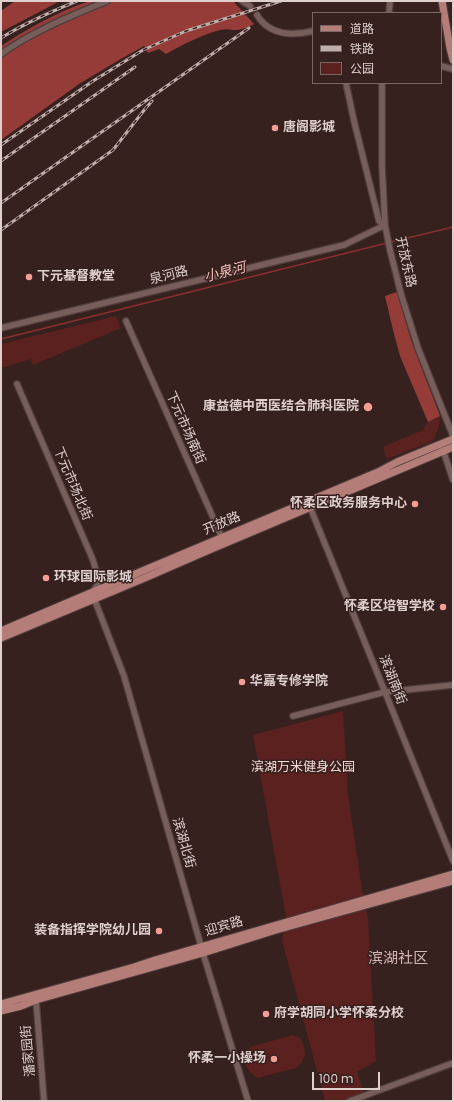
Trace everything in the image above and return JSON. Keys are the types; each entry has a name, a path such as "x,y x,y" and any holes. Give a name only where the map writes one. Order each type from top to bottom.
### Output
{"main road":[{"path":"442,1 453,60"},
{"name":"开放路","path":"223,541 310,507 442,447 453,438"},
{"name":"开放路","path":"1,638 93,596 223,541 378,472 397,462 442,447 453,447"},
{"name":"开放路","path":"1,631 93,596"},
{"name":"迎宾路","path":"1,1011 453,874"},
{"name":"迎宾路","path":"1,1004 155,960 276,930 453,881"}],"street":[{"path":"1,54 13,45 52,25 107,1"},
{"path":"242,1 250,6"},
{"path":"389,12 390,1"},
{"path":"257,15 260,21 270,28 284,34 301,34 312,31"},
{"path":"442,66 453,69"},
{"path":"346,84 354,122 379,221 385,225"},
{"name":"开放东路","path":"382,84 382,166 385,225 390,250 401,294 418,348 453,438"},
{"name":"泉河路","path":"1,328 344,245 385,225"},
{"name":"下元市场南街","path":"126,322 223,541"},
{"name":"下元市场北街","path":"17,384 93,560 98,578 98,584 93,596"},
{"path":"442,447 453,480"},
{"name":"滨湖南街","path":"310,507 453,861"},
{"name":"滨湖北街","path":"93,596 124,676 202,949 248,1101"},
{"path":"293,716 385,692 453,685"},
{"name":"潘家园街","path":"36,1000 44,1101"},
{"path":"350,1101 453,1063"}],"green space":[{"path":"116,316 121,328 33,365 31,359 1,368 1,344"},
{"path":"440,416 439,426 433,441 387,459 383,447 423,430 428,422"},
{"name":"滨湖万米健身公园","path":"343,711 348,795 368,919 376,1061 357,1072 364,1092 357,1094 359,1101 325,1101 282,940 286,917 253,735"},
{"name":"怀柔一小操场","path":"293,1035 300,1038 304,1046 305,1055 302,1062 296,1068 258,1078 251,1073 246,1066 246,1056 250,1047"}],"shaded area":[{"path":"15,1 60,1 1,32 1,11"},
{"path":"90,1 233,1 254,24 246,28 233,30 224,29 206,34 166,54 159,49 148,53 144,46 79,84 1,140 1,46 44,20"},
{"path":"397,292 411,340 440,416 428,422 400,356 393,330 385,296"}],"waterway":[{"name":"小泉河","path":"391,242 453,227"},
{"name":"小泉河","path":"1,339 387,243"}],"tunnel":[{"path":"250,6 257,15"}],"railway":[{"path":"1,38 19,27 77,1"},
{"path":"1,145 93,81 143,50 186,31 281,1"},
{"path":"1,203 249,28"},
{"path":"1,161 135,67"},
{"path":"1,230 113,150 152,101"}],"place":[{"name":"唐阁影城","path":"275,128"},
{"name":"下元基督教堂","path":"29,277"},
{"name":"康益德中西医结合肺科医院","path":"368,407"},
{"name":"怀柔区政务服务中心","path":"415,504"},
{"name":"环球国际影城","path":"46,578"},
{"name":"怀柔区培智学校","path":"443,607"},
{"name":"华嘉专修学院","path":"242,682"},
{"name":"装备指挥学院幼儿园","path":"159,931"},
{"name":"府学胡同小学怀柔分校","path":"266,1014"},
{"name":"怀柔一小操场","path":"274,1059"}],"district":[{"name":"滨湖社区","path":"398,959"}]}
